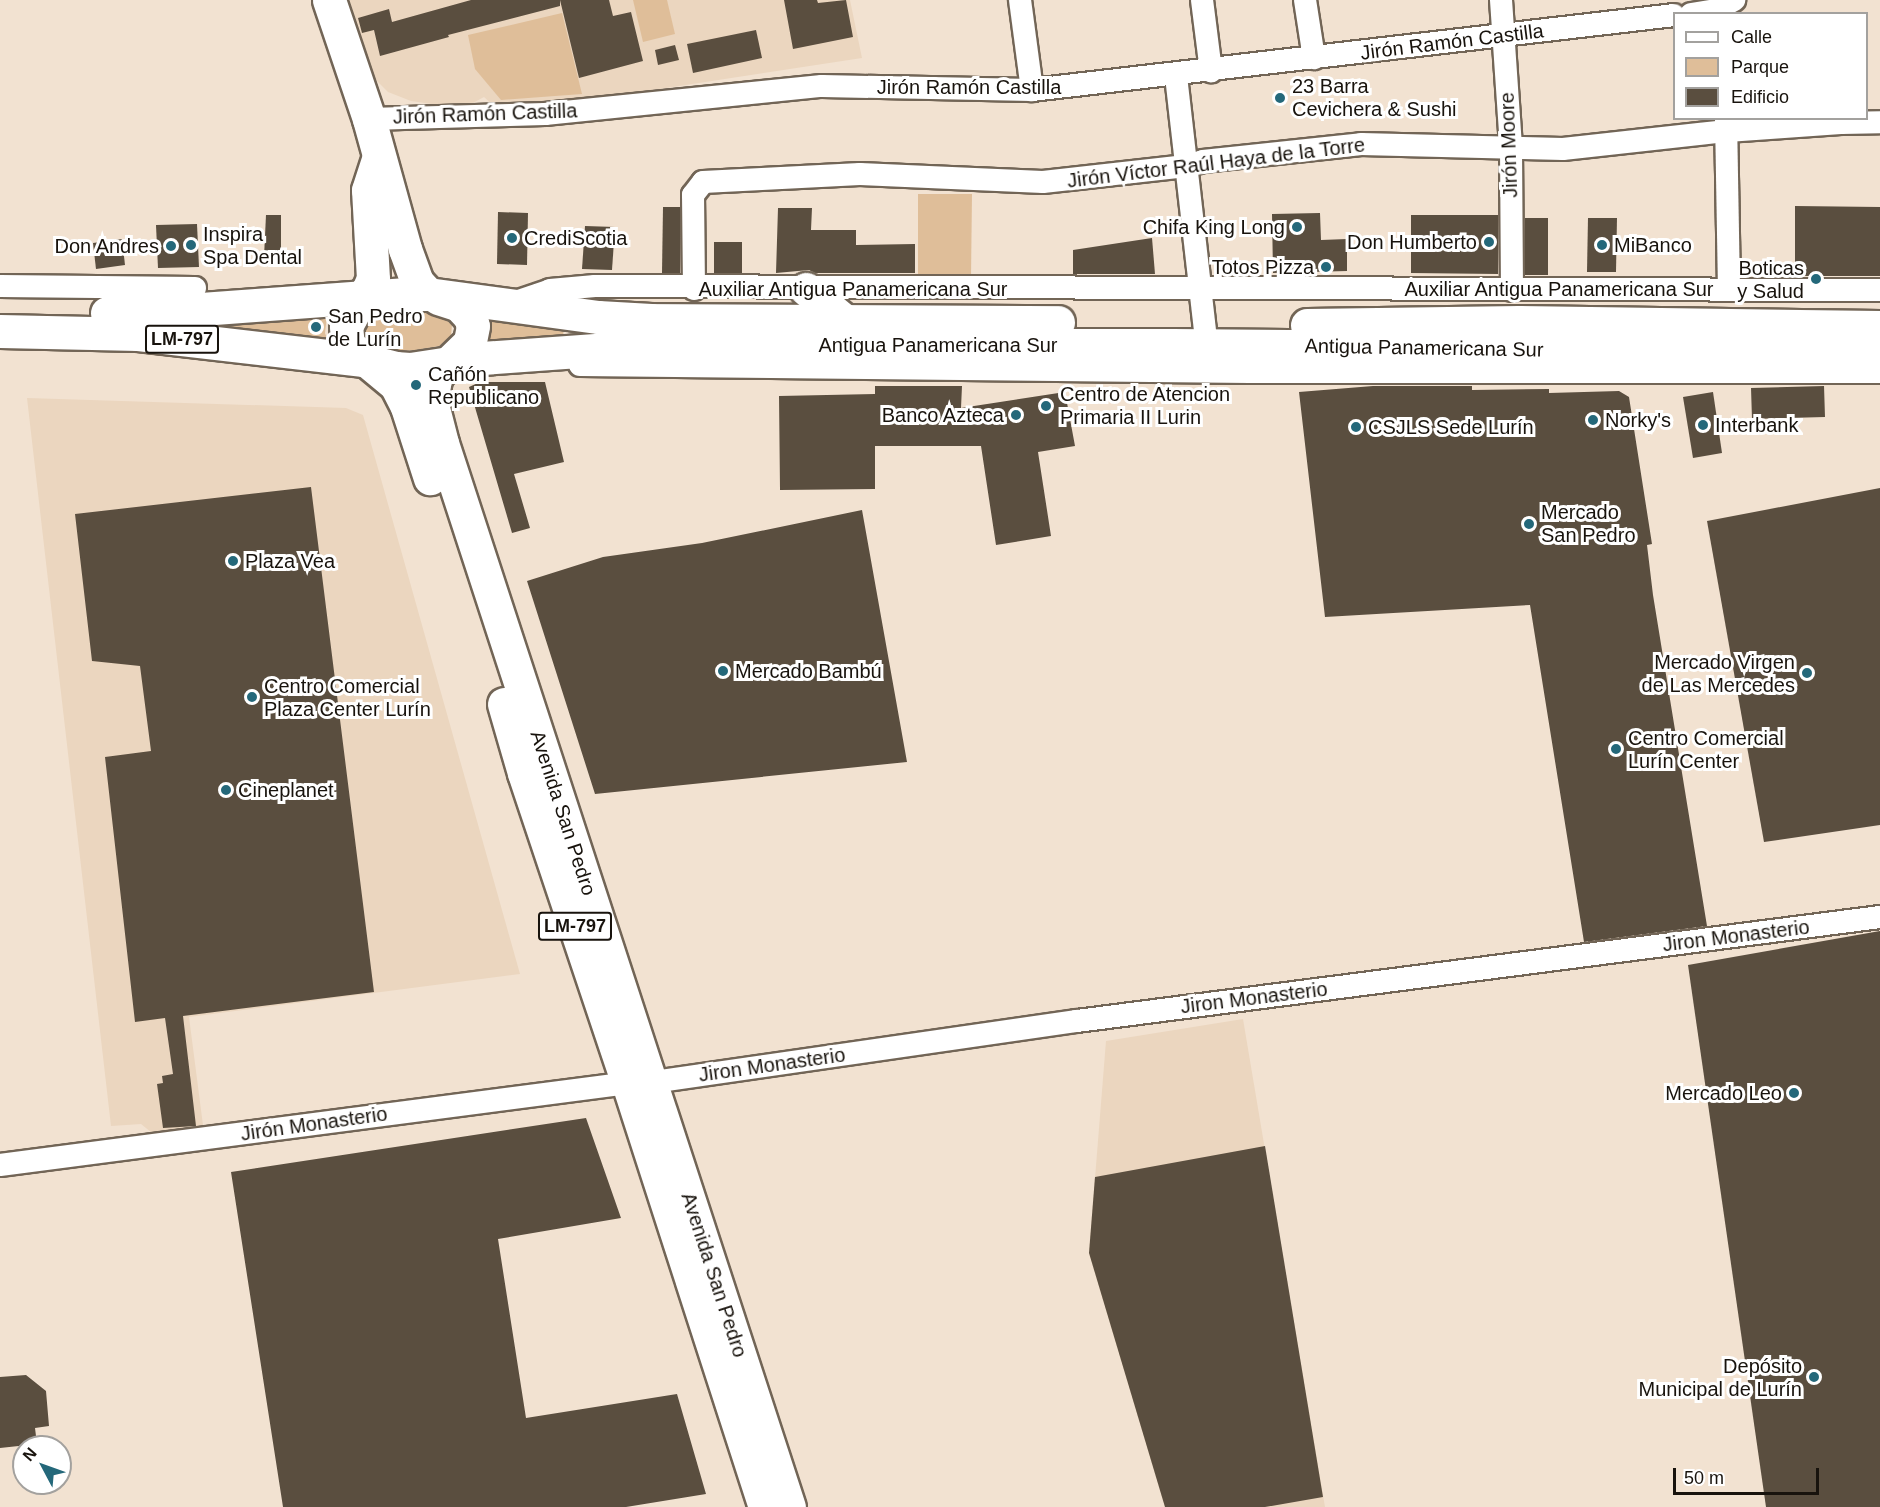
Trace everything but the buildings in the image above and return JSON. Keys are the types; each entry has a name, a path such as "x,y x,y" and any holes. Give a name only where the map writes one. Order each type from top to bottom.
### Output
{"main road":[{"path":"329,0 380,155 405,249 417,282 428,294"},
{"name":"Avenida San Pedro","path":"380,155 368,190 373,279 349,317 345,332 348,345 396,385 407,407 509,719 524,773 640,1082 789,1507"},
{"path":"806,289 846,322"},
{"name":"Avenida San Pedro","path":"428,294 459,305 465,310 473,326 471,342 457,358 446,364 437,374 432,393 435,415 640,1082 765,1507"},
{"name":"Antigua Panamericana Sur","path":"0,311 160,312 428,294 598,317 651,320 846,322 1206,334 1880,351"},
{"name":"Antigua Panamericana Sur","path":"0,331 138,334 364,360 395,368 446,364 482,358 662,345 1206,334 1530,322 1880,327"}],"street":[{"path":"1020,0 1032,90"},
{"path":"1202,0 1211,71"},
{"path":"1305,0 1314,58"},
{"name":"Jirón Moore","path":"1501,0 1511,148 1512,290"},
{"path":"1698,12 1720,6"},
{"name":"Jirón Ramón Castilla","path":"369,119 545,114 822,87 1032,90 1176,76 1673,15"},
{"path":"1176,76 1206,334"},
{"name":"Jirón Víctor Raúl Haya de la Torre","path":"694,289 693,195 696,188 703,182 860,174 1043,182 1186,166 1203,160 1361,144 1563,149 1727,125 1880,123"},
{"path":"1727,125 1729,288"},
{"path":"0,286 195,288"},
{"name":"Auxiliar Antigua Panamericana Sur","path":"508,305 550,290 595,286 694,289 1729,288 1880,290"},
{"path":"482,358 509,367 819,366 1250,372 1880,372"},
{"name":"Jiron Monasterio","path":"640,1082 1059,1023 1880,917"},
{"name":"Jirón Monasterio","path":"0,1165 640,1082"}],"shaded area":[{"path":"348,0 850,0 862,58 555,105 496,108 484,97 471,104 439,105 411,101 388,92 376,80 365,66"},
{"name":"Centro Comercial Plaza Center Lurín","path":"27,398 346,408 363,415 520,974 189,1017 204,1133 162,1141 141,1124 111,1126"},
{"path":"1243,1019 1325,1507 1165,1507 1089,1253 1106,1041"}],"green space":[{"path":"633,0 667,0 675,34 643,42"},
{"path":"562,13 582,94 501,100 475,69 468,35"},
{"path":"918,194 972,194 971,278 918,278"},
{"path":"328,307 325,333 329,344 167,323"},
{"path":"400,311 430,313 443,317 452,325 448,342 416,350 392,351 372,347 360,340 364,318"},
{"path":"482,312 564,324 563,339 481,351"}],"place":[{"name":"23 Barra Cevichera & Sushi","path":"1280,98"},
{"name":"Chifa King Long","path":"1297,227"},
{"name":"CrediScotia","path":"512,238"},
{"name":"Don Humberto","path":"1489,242"},
{"name":"Inspira Spa Dental","path":"191,245"},
{"name":"MiBanco","path":"1602,245"},
{"name":"Don Andres","path":"171,246"},
{"name":"Totos Pizza","path":"1326,267"},
{"name":"Boticas y Salud","path":"1816,279"},
{"name":"San Pedro de Lurín","path":"316,327"},
{"name":"Cañón Republicano","path":"416,385"},
{"name":"Centro de Atencion Primaria II Lurin","path":"1046,406"},
{"name":"Banco Azteca","path":"1016,415"},
{"name":"Norky's","path":"1593,420"},
{"name":"Interbank","path":"1703,425"},
{"name":"CSJLS Sede Lurín","path":"1356,427"},
{"name":"Mercado San Pedro","path":"1529,524"},
{"name":"Plaza Vea","path":"233,561"},
{"name":"Mercado Bambú","path":"723,671"},
{"name":"Mercado Virgen de Las Mercedes","path":"1807,673"},
{"name":"Centro Comercial Plaza Center Lurín","path":"252,697"},
{"name":"Centro Comercial Lurín Center","path":"1616,749"},
{"name":"Cineplanet","path":"226,790"},
{"name":"Mercado Leo","path":"1794,1093"},
{"name":"Depósito Municipal de Lurín","path":"1814,1377"}]}
